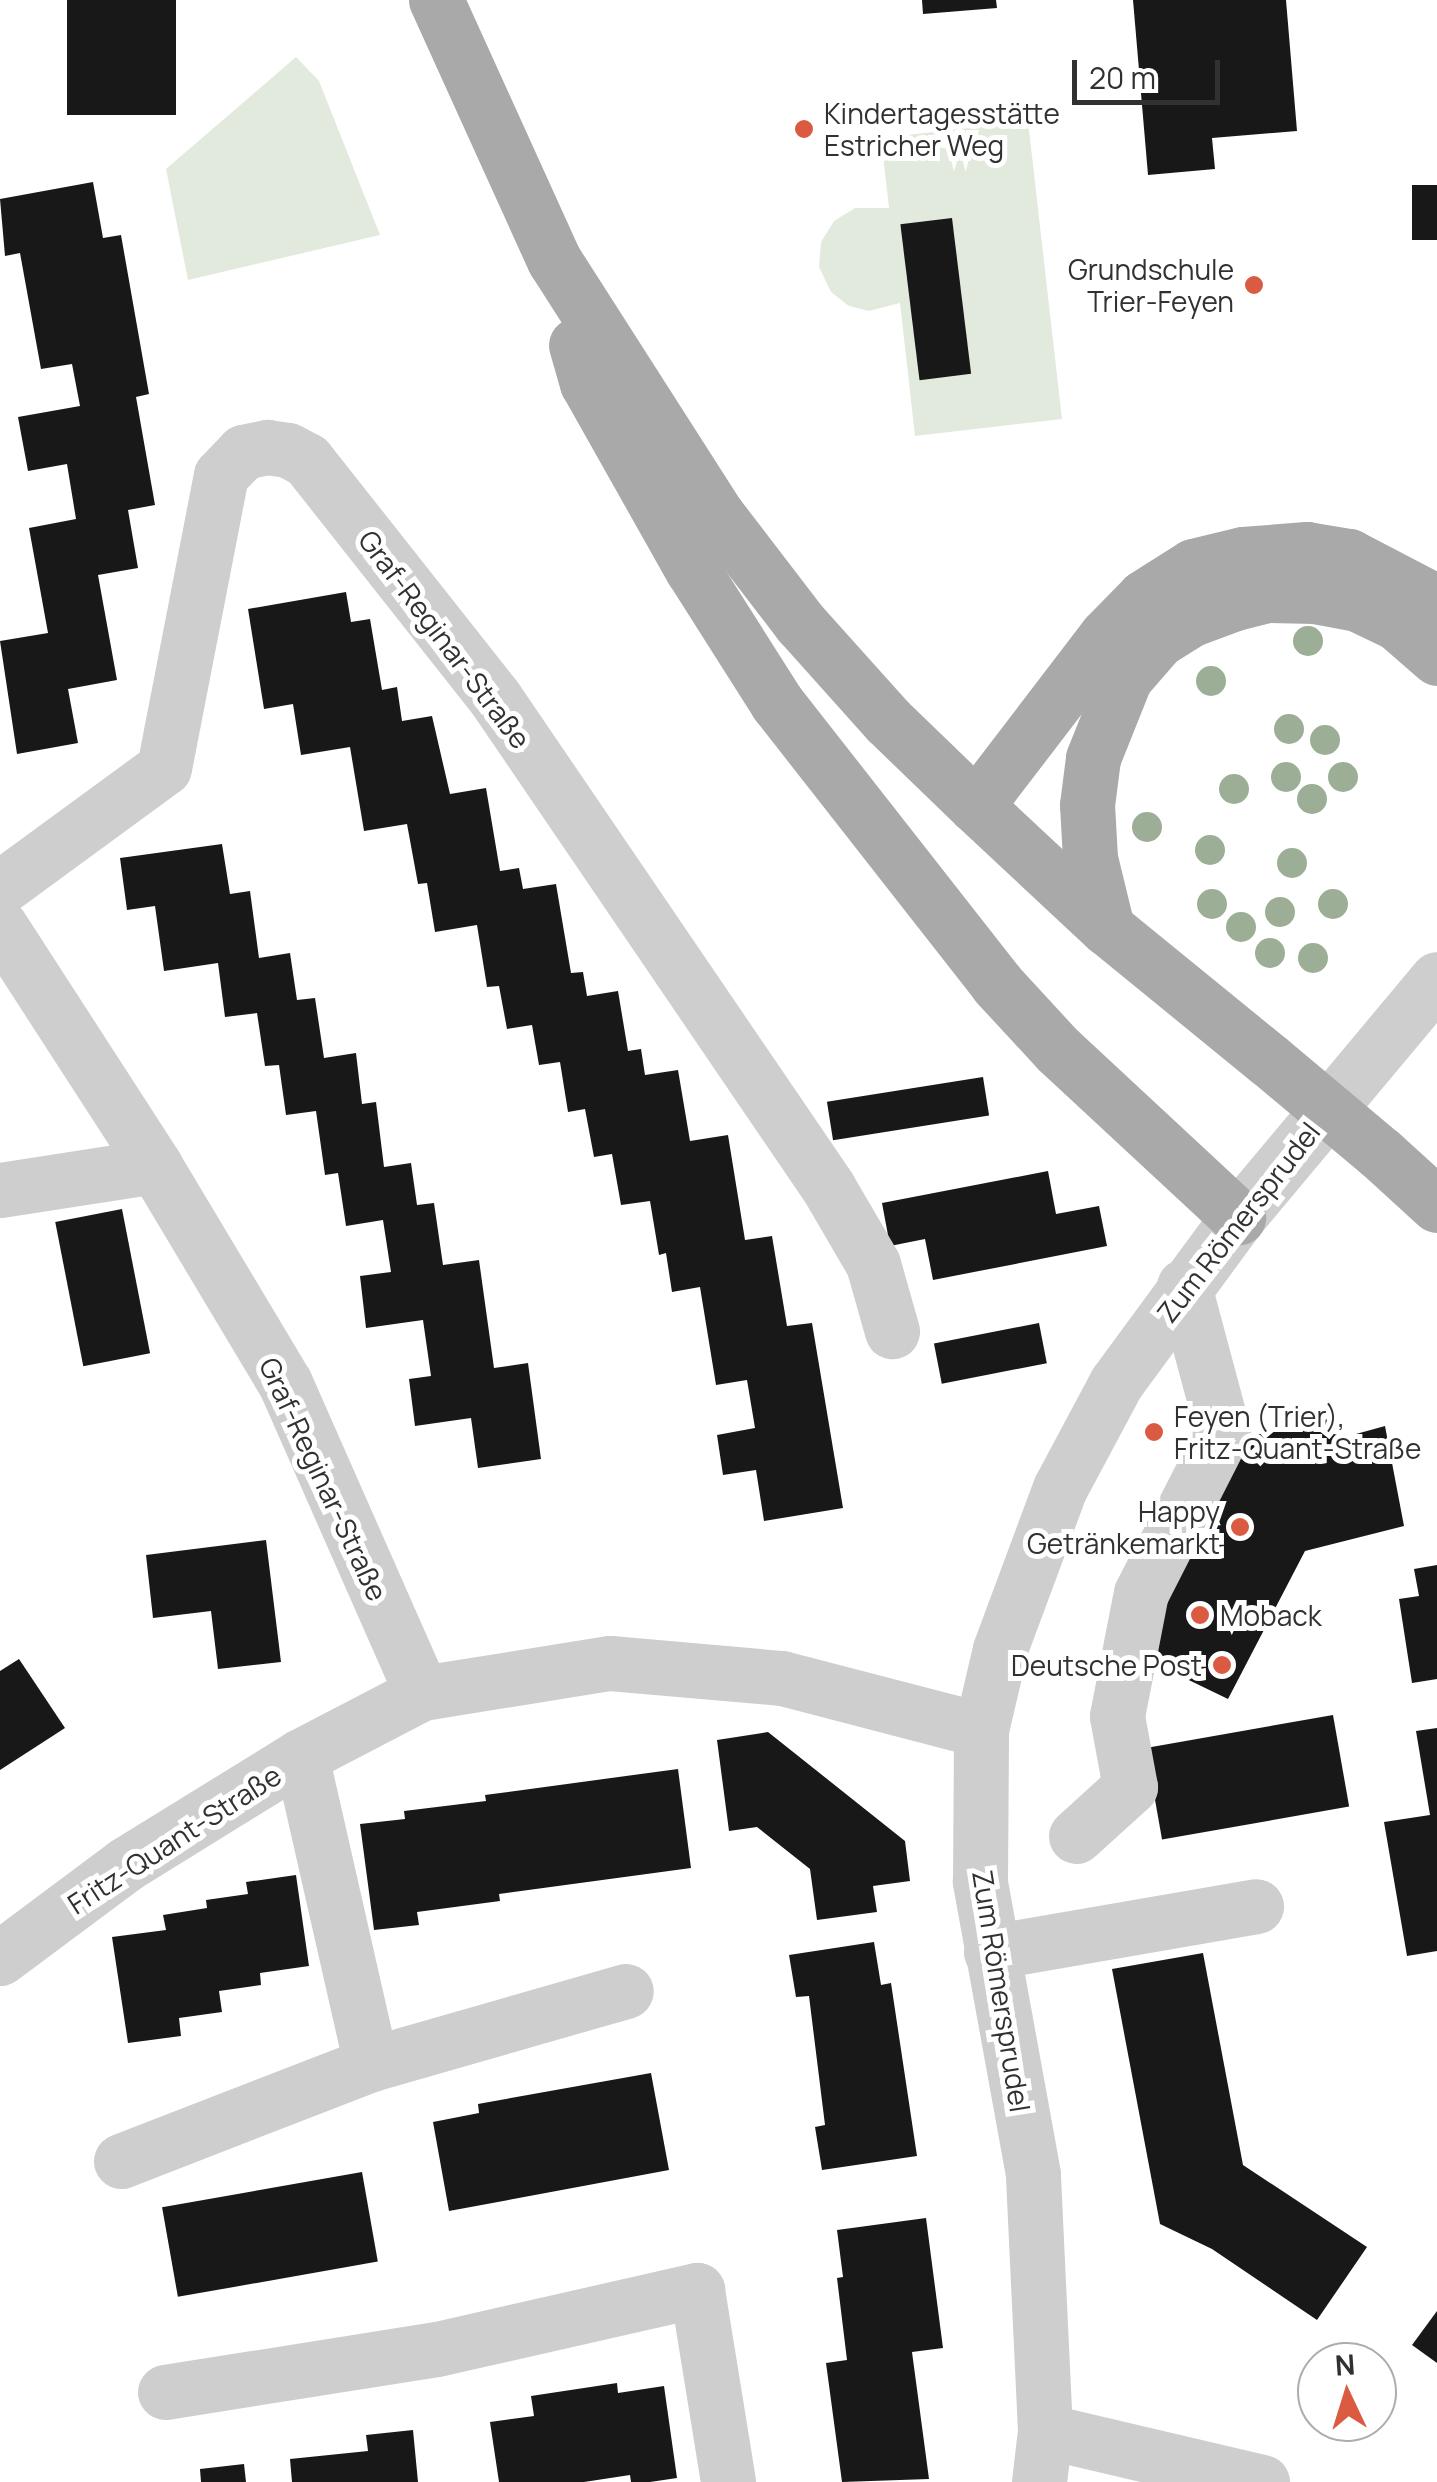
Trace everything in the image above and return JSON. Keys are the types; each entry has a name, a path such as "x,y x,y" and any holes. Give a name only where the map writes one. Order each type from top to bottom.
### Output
{"main road":[{"path":"436,0 554,260 718,516 801,624 888,721 1108,928 1380,1153 1437,1205"},
{"path":"554,260 586,383 692,570 776,703 997,984 1058,1050 1238,1218"},
{"path":"976,806 1106,636 1144,597 1193,566 1243,554 1308,550 1348,556 1437,602"},
{"path":"1108,928 1090,858 1087,806 1094,758 1125,678 1158,640 1192,619 1235,603 1268,595 1314,596 1357,604 1397,623 1437,658"}],"street":[{"name":"Graf-Reginar-Straße","path":"0,888 164,768 221,475 242,452 267,447 288,450 307,460 495,698 828,1187 873,1264 892,1331"},
{"name":"Graf-Reginar-Straße","path":"0,926 155,1166 285,1383 422,1693"},
{"name":"Zum Römersprudel","path":"1042,2457 1033,2174 980,1882 982,1730 1000,1648 1028,1583 1060,1488 1116,1382 1238,1218 1437,979"},
{"path":"0,1190 155,1166"},
{"path":"1076,1836 1130,1787 1117,1716 1140,1592 1223,1432 1184,1286"},
{"name":"Fritz-Quant-Straße","path":"0,1958 126,1864 301,1756 422,1693 610,1664 782,1678 982,1730"},
{"name":"Fritz-Quant-Straße","path":"301,1756 371,2064"},
{"path":"991,1952 1256,1906"},
{"path":"121,2162 371,2064 626,1991"},
{"path":"165,2392 437,2349 698,2290 728,2482"},
{"path":"1042,2457 1262,2482"}],"shaded area":[{"path":"296,57 319,81 380,235 188,280 166,169"},
{"path":"1028,121 1062,419 915,436 900,303 869,311 849,306 831,292 819,267 821,242 834,221 855,208 889,208 881,138"}],"building":[{"path":"67,0 176,0 176,115 67,115"},
{"path":"922,0 996,0 997,8 923,14"},
{"path":"1133,0 1286,0 1297,131 1212,138 1215,169 1148,175"},
{"path":"93,182 103,238 121,235 149,394 136,397 155,505 128,510 138,568 98,575 117,680 68,689 78,743 17,754 0,641 48,633 29,528 76,519 67,464 28,471 18,417 80,406 72,364 41,369 20,253 5,256 0,199"},
{"path":"1412,185 1437,185 1437,240 1412,240"},
{"path":"952,218 971,374 920,380 900,224"},
{"path":"346,592 351,622 370,619 382,690 397,687 402,721 432,716 450,794 486,788 500,871 519,868 523,889 556,884 571,973 583,972 587,996 618,991 628,1051 641,1049 645,1075 678,1070 690,1141 728,1135 745,1240 772,1236 787,1326 812,1323 843,1508 764,1521 756,1470 723,1475 717,1435 755,1428 747,1380 716,1385 700,1287 672,1292 666,1253 659,1255 650,1201 621,1205 612,1154 594,1157 585,1109 568,1112 560,1062 539,1065 532,1025 507,1029 499,986 487,987 477,925 435,932 427,883 418,884 407,824 364,831 350,747 301,755 293,704 264,709 248,609"},
{"path":"222,844 230,894 250,891 259,958 290,953 297,1000 315,998 324,1058 356,1053 362,1104 376,1102 384,1167 411,1163 417,1205 434,1203 443,1265 479,1260 494,1368 528,1363 541,1459 478,1468 471,1418 415,1426 409,1379 431,1376 423,1320 366,1328 360,1276 391,1272 383,1220 346,1226 338,1173 325,1175 316,1111 286,1115 279,1065 265,1066 257,1013 225,1017 218,963 164,971 155,906 127,910 120,858"},
{"path":"983,1077 989,1116 833,1140 827,1102"},
{"path":"1048,1171 1056,1214 1099,1206 1107,1246 933,1280 925,1239 890,1246 882,1203"},
{"path":"122,1209 150,1353 83,1366 55,1222"},
{"path":"1039,1323 1047,1363 942,1384 934,1343"},
{"path":"1333,1418 1338,1439 1385,1426 1404,1526 1305,1551 1228,1699 1137,1655 1236,1449 1248,1447 1247,1437"},
{"path":"266,1540 281,1662 218,1669 211,1611 153,1618 146,1555"},
{"path":"1437,1565 1437,1679 1412,1683 1399,1599 1419,1596 1414,1569"},
{"path":"19,1659 65,1728 0,1770 0,1671"},
{"path":"1333,1715 1349,1807 1162,1840 1146,1748"},
{"path":"1437,1728 1437,1951 1407,1956 1384,1822 1430,1815 1416,1731"},
{"path":"768,1732 905,1841 910,1881 873,1886 877,1912 817,1920 810,1869 757,1827 729,1831 717,1740"},
{"path":"678,1769 691,1868 499,1894 500,1901 417,1912 419,1925 374,1930 360,1824 405,1819 404,1811 486,1801 485,1795"},
{"path":"296,1875 309,1966 260,1973 261,1985 219,1991 222,2012 179,2018 181,2036 128,2043 112,1937 166,1930 163,1915 207,1908 206,1900 248,1894 246,1882"},
{"path":"874,1942 881,1985 891,1983 917,2156 822,2170 815,2127 825,2125 809,1996 796,1997 789,1955"},
{"path":"1203,1953 1243,2165 1367,2247 1317,2320 1212,2249 1160,2224 1112,1969"},
{"path":"651,2073 669,2170 449,2211 433,2122 479,2113 478,2104"},
{"path":"362,2172 378,2262 178,2297 162,2207"},
{"path":"926,2218 943,2348 912,2352 929,2479 842,2482 826,2363 847,2360 837,2278 843,2277 837,2230"},
{"path":"1437,2311 1437,2363 1412,2345"},
{"path":"617,2383 618,2393 664,2386 677,2478 631,2482 630,2475 584,2482 499,2482 490,2422 534,2416 531,2396"},
{"path":"413,2430 418,2482 292,2482 290,2459 368,2451 366,2435"},
{"path":"244,2464 246,2482 201,2482 200,2469"}],"place":[{"name":"Kindertagesstätte Estricher Weg","path":"804,129"},
{"name":"Grundschule Trier-Feyen","path":"1254,285"},
{"name":"Feyen (Trier), Fritz-Quant-Straße","path":"1154,1432"},
{"name":"Happy Getränkemarkt","path":"1240,1527"},
{"name":"Moback","path":"1200,1615"},
{"name":"Deutsche Post","path":"1222,1665"}]}
